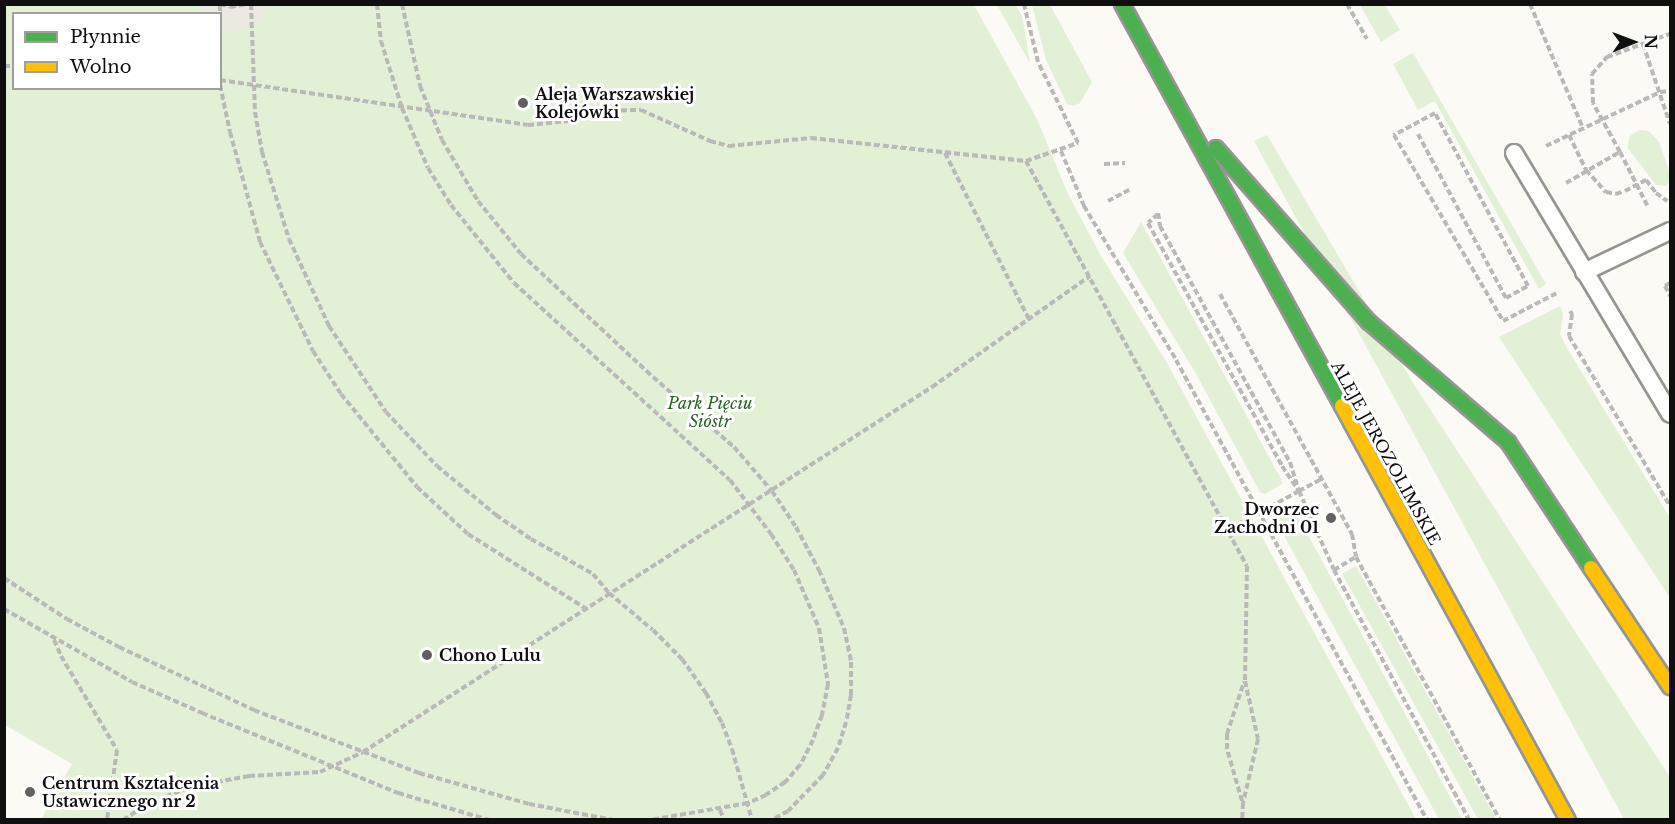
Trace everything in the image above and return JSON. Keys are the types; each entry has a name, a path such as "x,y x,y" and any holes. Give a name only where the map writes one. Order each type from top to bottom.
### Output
{"main road":[{"name":"ALEJE JEROZOLIMSKIE","path":"1122,4 1568,819"},
{"name":"ALEJE JEROZOLIMSKIE","path":"1175,102 1369,322 1508,442 1671,687"}],"lane":[{"path":"1514,153 1671,414"},
{"path":"1584,272 1671,231"}],"path":[{"path":"220,4 230,7 249,4 253,85 262,152 289,239 329,326 386,412 437,466 531,539 593,574 609,593 668,644 706,693 732,749 752,819"},
{"path":"377,4 381,41 402,108 428,168 451,205 514,283 710,460 749,504 771,534 807,597 819,628 828,684 819,723 800,765 785,782 748,804 650,819"},
{"path":"402,4 411,53 431,112 442,140 478,201 521,254 653,377 734,447 772,491 819,570 844,628 851,662 851,695 838,748 823,775 788,811 772,819"},
{"path":"222,80 528,126 570,121 603,111 641,110 710,141 729,146 811,138 1026,161 1061,151 1078,143 1038,62 1024,4"},
{"path":"1347,4 1367,39"},
{"path":"1530,4 1583,128"},
{"path":"1652,216 1591,95 1592,74 1595,67 1607,57 1671,34"},
{"path":"1643,44 1671,124"},
{"path":"221,90 260,242 313,351 341,394 417,487 468,534 585,608"},
{"path":"1546,146 1660,92 1671,91"},
{"path":"1418,134 1506,298 1528,286 1436,113 1394,135 1503,321 1559,292"},
{"path":"1569,135 1586,170 1606,192 1616,194 1646,180 1656,193 1671,203"},
{"path":"1061,151 1084,207 1176,360 1427,819"},
{"path":"945,152 1029,319"},
{"path":"1561,186 1620,152"},
{"path":"1026,161 1247,566 1245,681 1258,740 1243,803 1242,819"},
{"path":"1104,164 1125,163"},
{"path":"1108,201 1129,190"},
{"path":"1299,491 1282,466 1148,223 1158,213 1160,226 1290,462 1299,491 1334,570 1469,819"},
{"path":"123,819 149,803 190,787 249,776 301,775 320,772 363,752 932,387 1090,276"},
{"path":"1553,282 1563,299"},
{"path":"1671,283 1665,286 1671,296"},
{"path":"1220,294 1352,534 1356,557 1500,819"},
{"path":"1567,307 1572,314 1569,336 1671,506"},
{"path":"1228,530 1322,479"},
{"path":"1334,570 1356,557"},
{"path":"4,578 67,619 119,647 254,710 419,773 529,804 615,819"},
{"path":"4,609 132,682 330,767 398,793 489,819"},
{"path":"54,639 61,656 117,750 107,819"},
{"path":"1243,803 1227,749 1227,734 1245,681"},
{"path":"720,810 724,819"}],"green space":[{"name":"Park Pięciu Sióstr","path":"5,5 974,5 1037,119 1068,194 1101,256 1167,363 1416,819 41,819 72,764 5,725"},
{"path":"997,5 1016,5 1022,16 1030,63"},
{"path":"1032,5 1050,5 1092,82 1080,103 1074,106 1067,104 1046,60"},
{"path":"1360,5 1385,5 1400,30 1381,42"},
{"path":"1413,53 1546,284 1539,289 1435,101 1418,110 1393,64"},
{"path":"1639,130 1649,131 1659,142 1670,174 1670,181 1666,186 1656,185 1627,147 1630,136"},
{"path":"1267,135 1415,386 1670,777 1670,819 1624,819 1254,141"},
{"path":"1141,222 1281,479 1282,484 1265,494 1260,492 1196,374 1123,253"},
{"path":"1560,306 1563,314 1560,334 1567,348 1670,518 1670,598 1499,337"},
{"path":"1291,510 1295,511 1462,819 1439,819 1277,523 1276,517"},
{"path":"1356,566 1496,818 1479,820 1342,574"}],"shaded area":[{"path":"199,5 271,5 255,25 232,32 222,28 222,12 203,12"}],"traffic: fast":[{"path":"1122,4 1342,406"},
{"path":"1216,148 1369,322 1508,442 1591,568"}],"traffic: slow":[{"path":"1342,406 1568,820"},
{"path":"1591,568 1670,687"}],"place":[{"name":"Aleja Warszawskiej Kolejówki","path":"523,103"},
{"name":"Dworzec Zachodni 01","path":"1331,518"},
{"name":"Chono Lulu","path":"427,655"},
{"name":"Centrum Kształcenia Ustawicznego nr 2","path":"30,792"}]}
